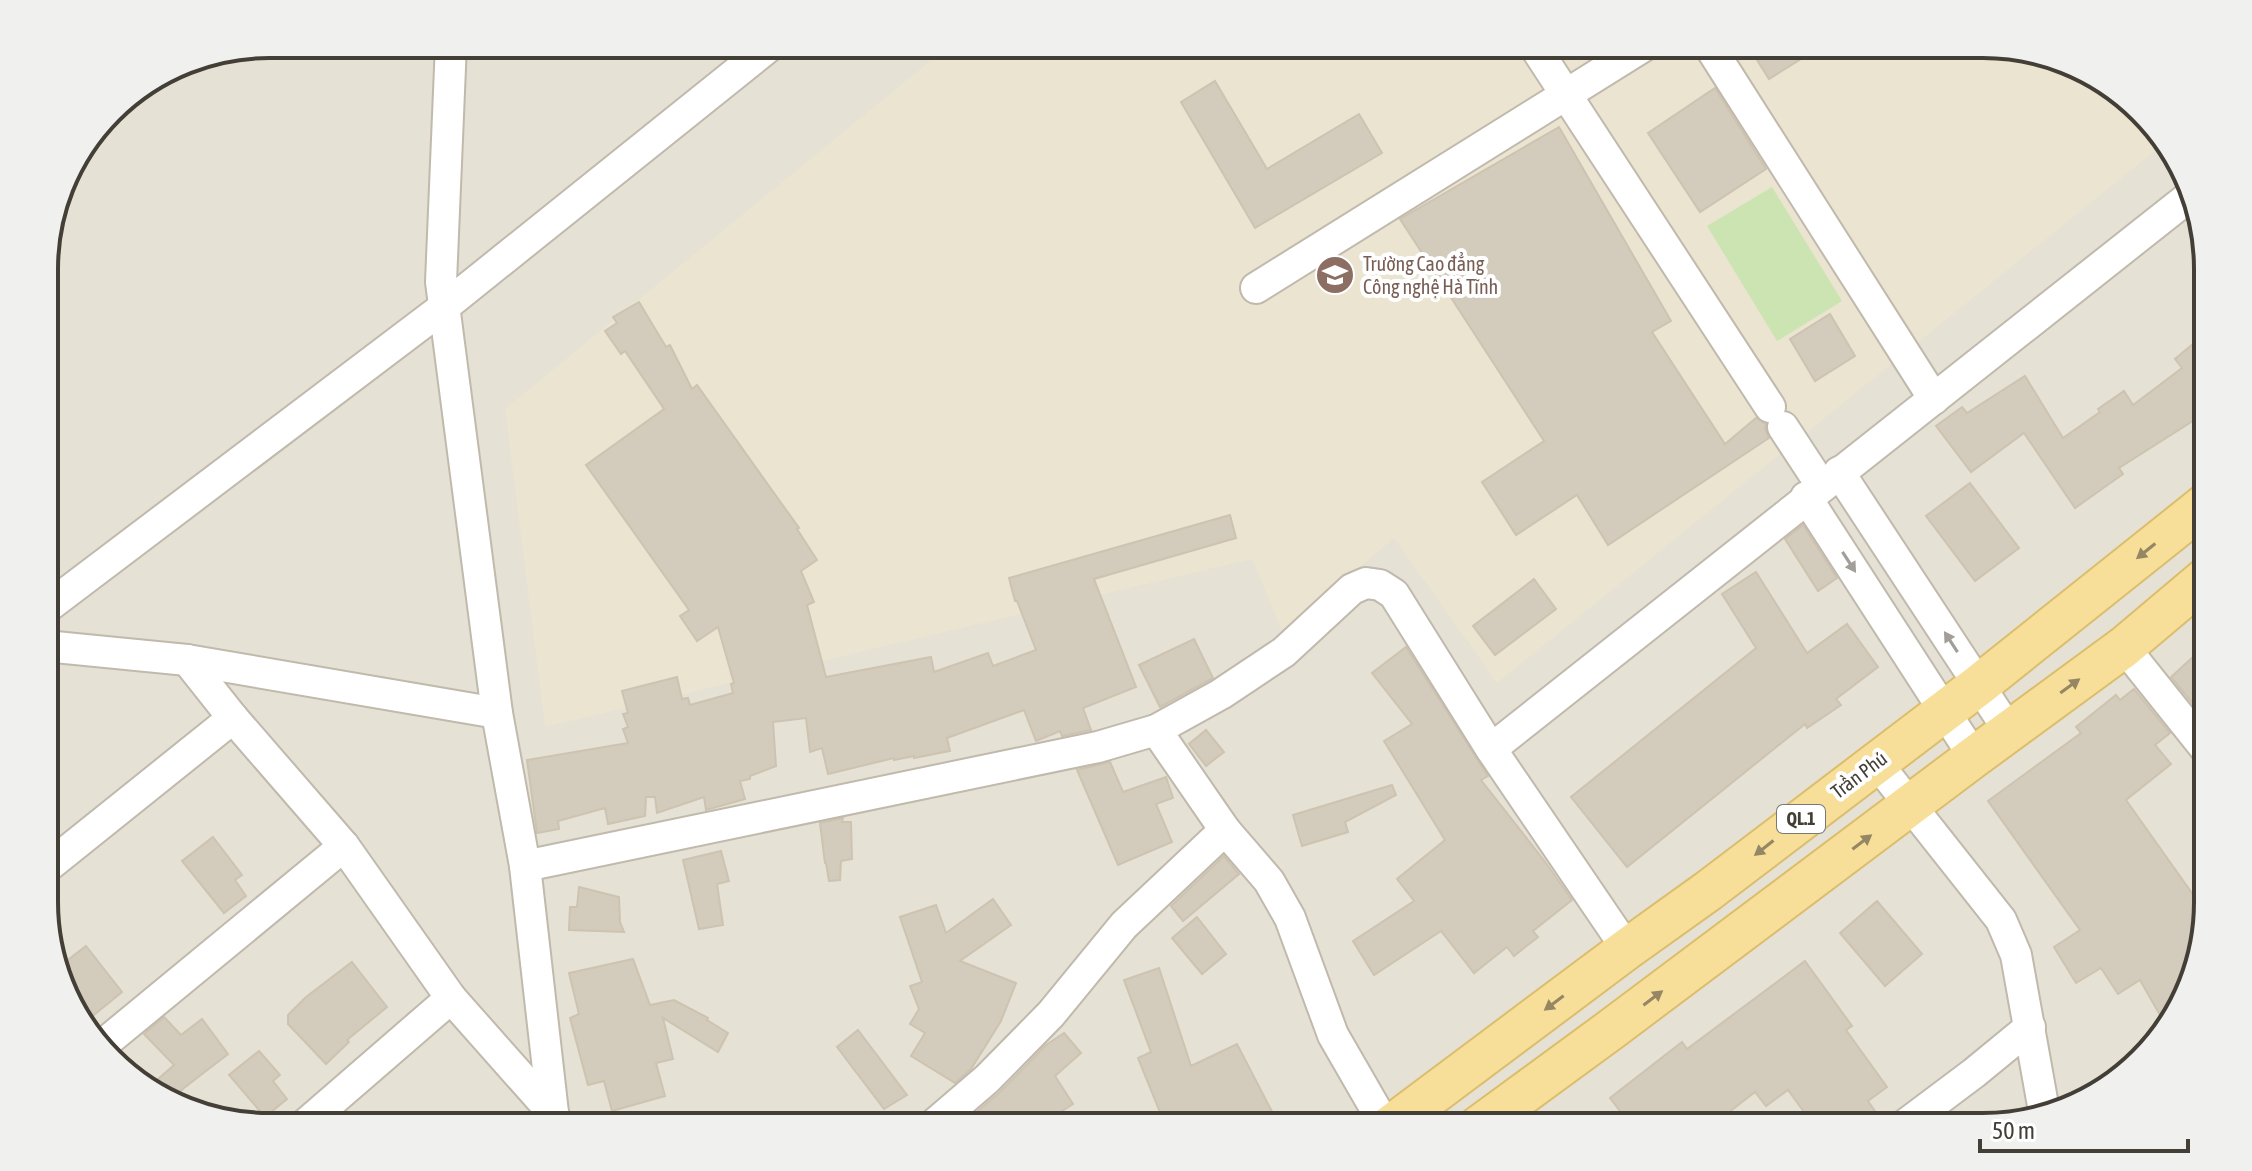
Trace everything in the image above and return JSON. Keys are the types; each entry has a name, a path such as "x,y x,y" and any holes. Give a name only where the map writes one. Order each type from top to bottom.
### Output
{"main road":[{"name":"Trần Phú","path":"1406,1113 1708,891 1979,685 2194,513"},
{"name":"QL.1","path":"1497,1113 2124,647 2194,588"}],"street":[{"path":"450,58 441,282 497,713 525,866 554,1113"},
{"path":"58,599 444,307 755,58"},
{"path":"1542,58 1822,485 1979,685 2009,731"},
{"path":"1256,288 1624,58"},
{"path":"1717,58 1934,399"},
{"path":"1491,749 2183,201"},
{"path":"1822,485 1944,711 1974,757"},
{"path":"525,866 1098,747 1156,730 1221,694 1284,652 1352,589 1366,583 1380,585 1394,594 1491,749 1627,949"},
{"path":"58,647 187,660 497,713"},
{"path":"2124,647 2194,734"},
{"path":"187,660 344,846 451,998 549,1113"},
{"path":"58,858 233,718"},
{"path":"1156,730 1225,830 1269,881 1290,918 1333,1035 1379,1113"},
{"path":"1876,762 2001,920 2016,955 2043,1104"},
{"path":"947,1113 987,1079 1051,1014 1124,925 1225,830"},
{"path":"110,1039 344,846"},
{"path":"318,1113 451,998"},
{"path":"1921,1113 2030,1027"}],"shaded area":[{"name":"Trường Cao đẳng Công nghệ Hà Tĩnh","path":"934,58 2011,60 2051,69 2100,94 2122,110 2156,150 1497,683 1394,538 1283,633 1252,559 545,727 505,409"},
{"path":"1983,58 2024,62 2076,80 2122,110 2158,152 2183,201 2192,241 2194,902 2187,957 2172,995 2142,1041 2100,1077 2051,1102 1997,1113 255,1113 201,1102 176,1091 130,1061 86,1008 65,957 60,930 58,255 65,214 74,188 86,163 110,130 130,110 163,86 201,69 241,60"}],"green space":[{"path":"1772,187 1842,301 1777,341 1707,226"}],"building":[{"path":"1756,58 1803,58 1769,79"},
{"path":"1215,81 1267,169 1359,114 1382,153 1255,228 1181,102"},
{"path":"1715,88 1766,169 1700,212 1648,133"},
{"path":"1559,127 1671,321 1652,332 1725,444 1756,418 1766,424 1769,438 1608,545 1577,495 1516,535 1482,482 1544,441 1400,219"},
{"path":"639,302 666,347 670,345 692,389 697,385 799,528 817,560 801,571 814,602 807,605 826,677 931,657 934,672 988,653 993,666 1036,650 1015,601 1009,578 1230,515 1236,538 1094,579 1136,687 1083,708 1091,730 1062,736 1060,731 1036,741 1024,710 947,738 950,751 914,758 894,758 828,774 822,748 810,752 806,718 773,722 776,766 740,781 745,799 706,810 704,797 657,813 655,797 646,797 645,816 608,824 605,808 558,821 559,829 537,833 527,760 628,743 623,729 628,727 623,714 628,713 622,691 677,677 682,699 688,698 690,705 733,693 731,684 734,683 718,627 697,641 680,616 689,610 586,465 664,409 625,351 621,354 605,331 617,323 613,317"},
{"path":"1830,314 1855,356 1815,381 1790,339"},
{"path":"2194,343 2194,420 2119,468 2123,474 2075,508 2024,433 1971,472 1936,426 1962,407 1967,413 2025,376 2063,438 2124,391 2133,405 2182,368 2175,359"},
{"path":"1970,483 2019,548 1975,581 1926,516"},
{"path":"1803,525 1837,578 1818,591 1785,539"},
{"path":"1756,572 1807,653 1847,624 1878,667 1836,699 1841,705 1807,728 1805,724 1627,867 1571,797 1756,648 1722,594"},
{"path":"1534,579 1556,609 1495,655 1473,626"},
{"path":"1194,639 1213,678 1160,707 1139,665"},
{"path":"1406,647 1488,776 1481,780 1572,900 1533,931 1538,937 1514,956 1507,947 1474,973 1441,931 1374,975 1353,941 1414,901 1397,879 1445,840 1384,741 1412,724 1372,673"},
{"path":"2194,656 2194,705 2171,677"},
{"path":"2134,689 2170,733 2155,745 2171,764 2126,800 2194,896 2187,957 2160,1015 2140,980 2118,994 2101,968 2076,983 2054,947 2080,930 1988,801 2081,733 2076,727 2116,695 2120,700"},
{"path":"1206,730 1224,752 1206,766 1189,744"},
{"path":"1110,762 1123,792 1166,777 1173,798 1156,804 1172,842 1118,865 1077,770"},
{"path":"1392,785 1396,795 1345,822 1348,832 1302,846 1293,815"},
{"path":"843,818 842,822 851,822 852,859 841,861 840,880 829,881 820,823"},
{"path":"213,837 242,875 235,880 246,896 224,913 182,861"},
{"path":"721,851 729,881 717,884 723,925 699,929 683,860"},
{"path":"1224,856 1239,874 1183,921 1171,906"},
{"path":"579,887 619,897 620,922 624,932 569,930 570,907 577,907"},
{"path":"993,899 1011,925 960,961 1016,983 1001,1021 971,1069 955,1083 911,1056 925,1033 910,1024 919,1009 910,986 922,982 900,917 936,905 946,933"},
{"path":"1877,901 1922,954 1885,986 1840,933"},
{"path":"1197,917 1226,954 1202,974 1172,938"},
{"path":"86,946 122,992 92,1016 66,961"},
{"path":"633,959 650,1005 674,1000 728,1033 718,1052 663,1018 673,1059 656,1063 665,1096 612,1111 604,1081 588,1085 570,1018 579,1014 569,973"},
{"path":"1805,961 1852,1026 1846,1030 1887,1087 1868,1101 1876,1113 1805,1113 1788,1090 1766,1106 1755,1092 1728,1113 1621,1113 1610,1098 1682,1042 1687,1049"},
{"path":"352,962 387,1007 347,1040 349,1042 326,1064 288,1024 288,1015"},
{"path":"1159,968 1191,1066 1237,1044 1273,1113 1160,1113 1138,1058 1151,1052 1124,980"},
{"path":"164,1017 181,1035 202,1019 228,1054 179,1092 157,1080 174,1065 144,1034"},
{"path":"858,1030 907,1095 884,1109 837,1047"},
{"path":"1064,1033 1081,1053 1055,1076 1073,1104 1059,1113 975,1113 1000,1092 1046,1045"},
{"path":"259,1051 280,1075 273,1081 287,1099 270,1113 262,1113 229,1075"}],"place":[{"name":"Trường Cao đẳng Công nghệ Hà Tĩnh","path":"1335,275"}]}
